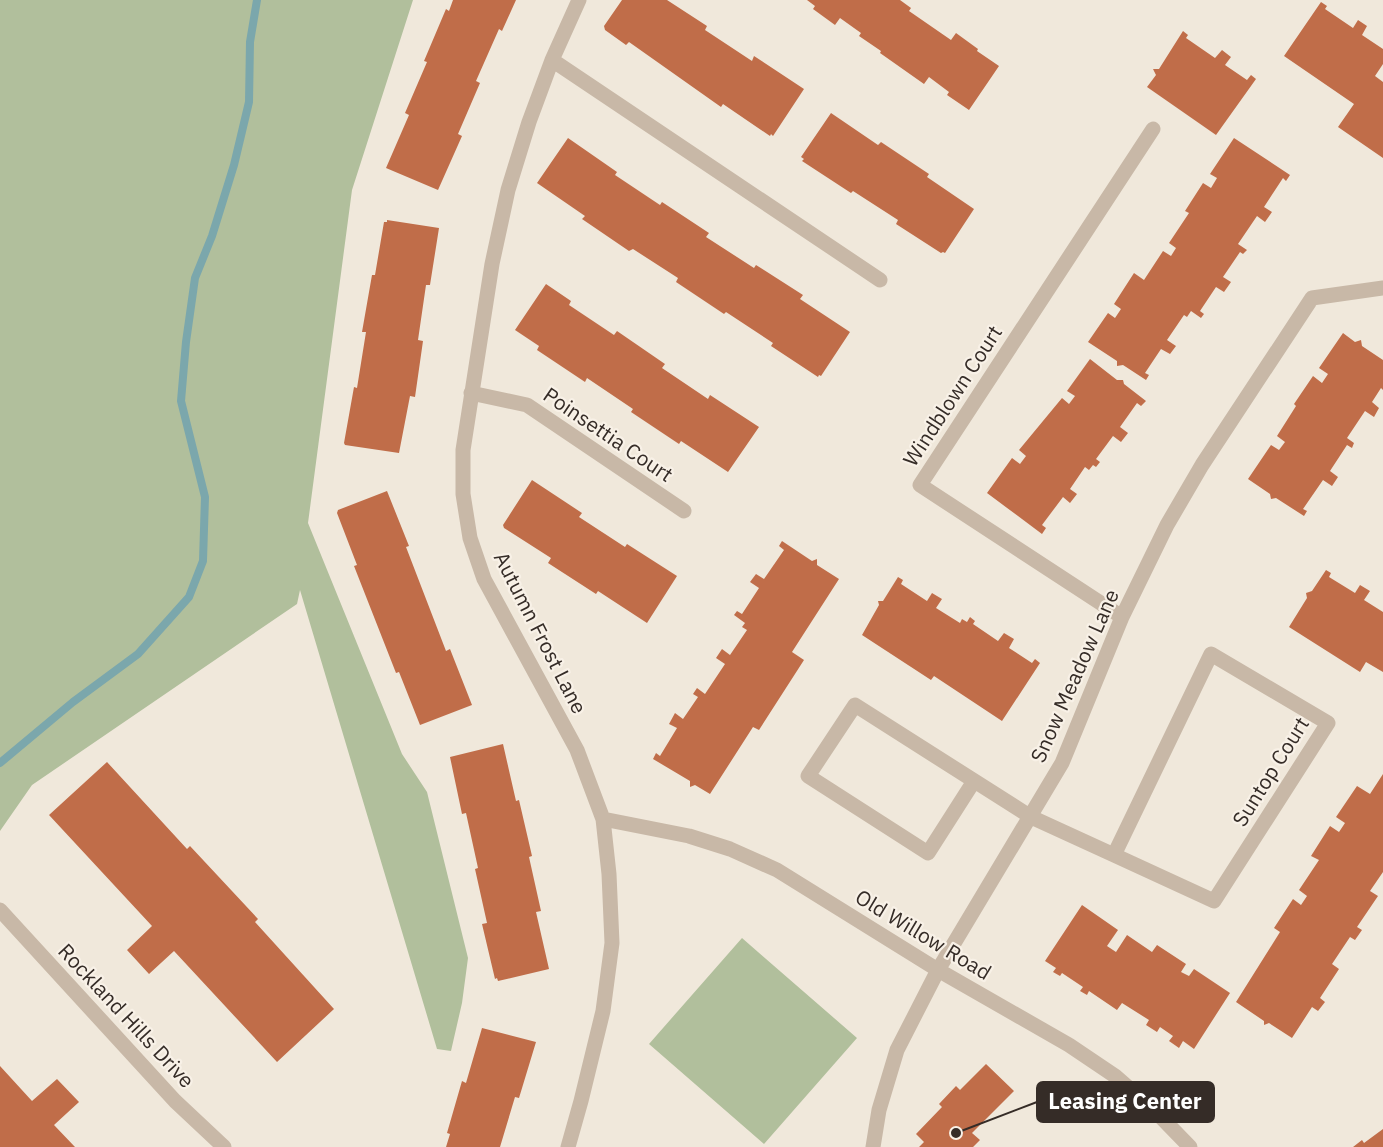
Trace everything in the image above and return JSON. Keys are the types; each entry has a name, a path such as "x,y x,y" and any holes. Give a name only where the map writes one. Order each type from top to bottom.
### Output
{"street":[{"name":"Autumn Frost Lane","path":"568,1147 603,1011 612,943 609,874 603,819 577,750 484,579 470,538 463,483 463,450 492,264 508,190 529,122 552,60 579,0"},
{"path":"552,60 880,280"},
{"name":"Windblown Court","path":"1122,617 920,485 1154,129"},
{"name":"Snow Meadow Lane","path":"873,1147 879,1110 897,1050 938,970 1062,763 1122,617 1167,525 1190,485 1312,298 1383,288"},
{"name":"Poinsettia Court","path":"471,393 527,405 684,511"},
{"name":"Suntop Court","path":"974,781 928,853 808,776 855,705 1031,817 1214,901 1328,723 1211,654 1114,855"},
{"name":"Old Willow Road","path":"603,819 689,837 730,849 777,870 938,970 1069,1045 1115,1076 1155,1111 1190,1147"},
{"name":"Rockland Hills Drive","path":"0,910 175,1101 224,1147"}],"green space":[{"path":"0,0 413,0 352,190 308,523 402,754 427,792 468,958 462,1003 451,1051 437,1049 300,590 297,604 32,785 0,831"},
{"path":"742,938 857,1038 764,1144 649,1044"}],"building":[{"path":"453,0 516,0 502,31 499,29 476,81 480,83 458,134 462,136 438,190 386,168 409,115 405,113 427,62 424,61 446,9 449,11"},
{"path":"622,0 667,0 707,26 705,30 752,61 754,56 804,89 773,136 723,104 721,107 629,42 626,45 605,30 604,26"},
{"path":"807,0 900,0 911,8 909,11 951,40 956,33 999,66 969,110 947,95 949,92 929,77 924,84 880,53 881,51 859,36 861,33 840,18 835,25 813,9 815,6"},
{"path":"1321,2 1327,6 1325,9 1353,28 1358,20 1367,26 1362,35 1383,49 1383,64 1375,76 1383,82 1383,158 1338,127 1354,104 1284,56"},
{"path":"1183,31 1188,35 1186,38 1215,58 1222,50 1231,57 1225,65 1247,80 1251,75 1256,79 1216,135 1147,87 1156,75 1153,69 1159,69"},
{"path":"831,113 878,145 881,142 929,174 927,177 974,209 945,253 941,253 896,224 898,220 853,191 851,193 802,161 804,159 801,157"},
{"path":"568,138 617,172 615,175 660,205 662,202 709,233 706,237 754,268 756,265 803,295 800,299 850,332 821,376 818,377 771,346 773,343 676,282 678,278 633,249 629,251 582,219 585,216 537,183"},
{"path":"1234,138 1290,175 1286,181 1283,178 1264,207 1272,212 1265,222 1257,216 1238,244 1247,250 1243,254 1240,252 1223,277 1231,282 1224,292 1216,287 1200,311 1204,314 1201,318 1191,311 1187,317 1184,315 1167,340 1176,346 1170,354 1161,349 1145,373 1149,375 1146,380 1123,365 1117,366 1117,361 1088,342 1108,313 1115,318 1121,309 1114,304 1134,273 1144,280 1163,251 1171,256 1176,248 1169,243 1189,213 1185,211 1203,183 1211,188 1217,178 1210,174"},
{"path":"387,220 439,228 430,285 426,285 418,340 423,341 415,397 410,396 399,453 344,443 354,387 357,388 366,332 362,332 372,275 375,275 384,222"},
{"path":"546,284 571,301 569,305 614,335 617,331 665,364 662,368 708,399 710,395 759,427 728,472 681,441 679,444 631,412 633,409 587,378 585,382 537,350 539,346 515,330"},
{"path":"1343,333 1355,342 1361,340 1362,346 1383,360 1383,390 1381,388 1372,402 1379,408 1374,417 1365,411 1347,438 1354,443 1352,448 1347,445 1330,471 1338,477 1332,486 1323,480 1303,509 1307,511 1304,516 1276,498 1271,499 1270,494 1248,479 1271,445 1279,450 1285,442 1277,436 1296,406 1294,404 1313,376 1322,383 1328,374 1319,368"},
{"path":"1090,359 1117,380 1123,380 1124,384 1146,401 1141,406 1137,403 1120,427 1128,433 1121,442 1113,436 1096,459 1100,462 1096,467 1093,465 1089,470 1085,467 1070,489 1077,494 1070,503 1063,497 1042,525 1046,528 1042,534 987,493 1012,458 1020,464 1026,456 1019,450 1062,398 1069,404 1075,396 1067,391"},
{"path":"532,480 582,513 579,517 625,547 627,544 677,576 647,623 598,591 596,594 548,563 551,558 504,528 503,525"},
{"path":"387,491 446,651 450,649 472,705 420,725 399,672 396,673 354,566 357,565 337,513 338,510"},
{"path":"782,541 812,561 817,559 817,565 839,579 792,652 804,660 759,730 753,727 710,794 695,785 690,787 690,781 653,759 656,753 660,756 677,728 669,724 675,713 683,719 698,697 693,694 697,688 705,694 725,664 716,658 722,649 730,655 747,630 742,627 745,623 734,615 737,611 742,614 759,588 750,582 756,574 764,579 784,550 779,546"},
{"path":"1326,570 1331,573 1329,577 1355,593 1360,585 1370,591 1364,600 1383,612 1383,672 1366,662 1360,672 1289,627 1307,598 1306,593 1312,591"},
{"path":"898,577 903,580 901,584 927,601 932,593 942,599 936,608 960,623 962,619 967,622 970,617 975,621 973,624 998,641 1004,633 1014,639 1009,648 1032,663 1035,659 1040,663 1002,721 934,676 931,680 862,635 879,605 878,601 883,601"},
{"path":"503,744 532,856 529,857 541,911 536,912 549,969 498,981 497,978 495,979 482,924 487,923 475,869 478,868 466,813 462,814 450,757"},
{"path":"107,762 187,849 190,846 258,919 255,922 334,1009 277,1062 174,951 149,974 127,950 152,926 49,815"},
{"path":"1383,774 1383,872 1370,891 1378,896 1357,927 1362,930 1355,940 1350,937 1332,964 1339,969 1320,998 1325,1002 1318,1011 1312,1007 1292,1038 1269,1023 1264,1025 1264,1021 1236,1002 1280,932 1274,928 1293,899 1301,905 1307,896 1299,890 1319,860 1311,856 1330,826 1339,832 1345,823 1336,817 1357,786 1370,794"},
{"path":"1082,905 1118,930 1107,946 1116,952 1127,935 1152,952 1157,945 1186,964 1181,972 1189,976 1194,969 1230,993 1194,1049 1183,1041 1179,1048 1169,1041 1173,1036 1160,1027 1157,1032 1146,1025 1149,1020 1122,1003 1117,1010 1089,991 1087,995 1080,991 1083,987 1062,973 1060,976 1053,972 1056,968 1045,961"},
{"path":"482,1028 536,1042 519,1098 515,1097 500,1147 446,1147 450,1134 447,1133 462,1081 466,1083"},
{"path":"986,1064 1014,1091 972,1133 980,1140 973,1147 919,1147 924,1142 916,1134 942,1107 939,1104 956,1086 960,1090"},
{"path":"0,1066 32,1101 57,1079 79,1102 54,1125 75,1147 0,1147"},
{"path":"1383,1129 1383,1147 1353,1147 1362,1140 1364,1143"}],"waterway":[{"path":"0,763 73,702 138,654 189,597 203,561 205,497 181,401 186,342 195,278 212,236 234,165 249,102 250,42 257,0"}],"place":[{"name":"Leasing Center","path":"956,1133"}]}
